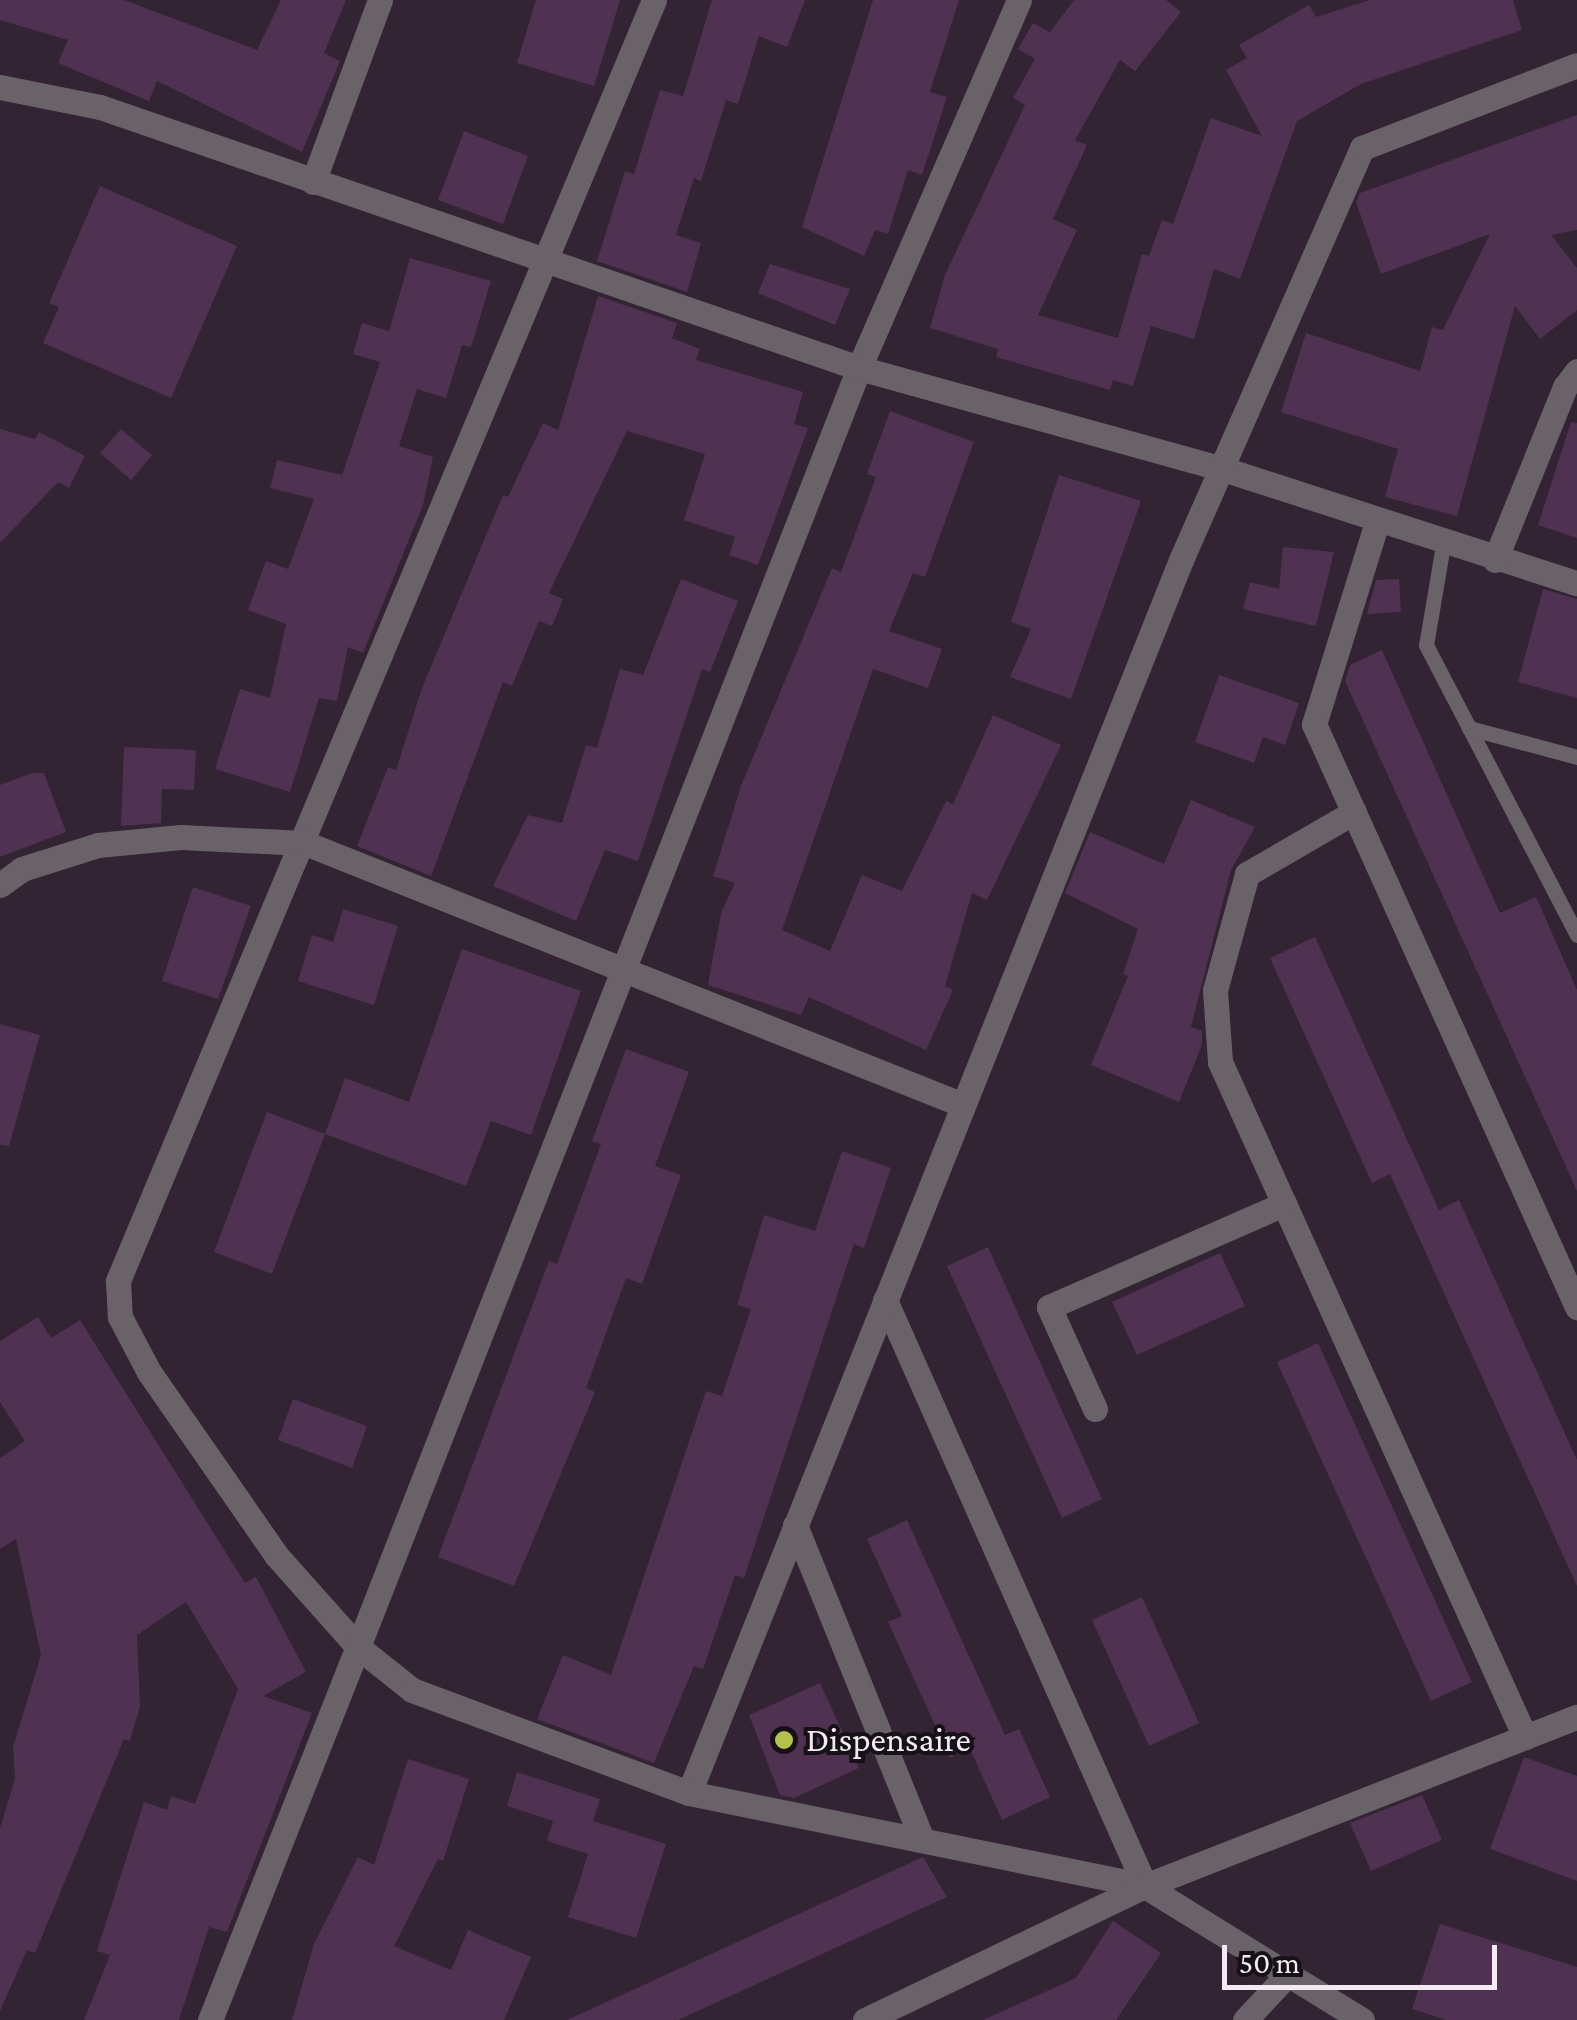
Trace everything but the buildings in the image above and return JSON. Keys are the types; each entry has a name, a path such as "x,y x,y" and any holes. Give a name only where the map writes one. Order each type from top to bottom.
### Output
{"street":[{"path":"313,182 380,0"},
{"path":"654,0 540,263 304,843 118,1281 120,1317 149,1372 276,1555 358,1647 412,1690 689,1792 1145,1886 1362,2020"},
{"path":"210,2020 859,368 1019,0"},
{"path":"689,1792 1220,468 1362,148 1577,64"},
{"path":"0,87 100,107 540,263 859,368 1220,468 1443,545 1577,583"},
{"path":"1496,560 1564,387 1577,372"},
{"path":"1377,522 1314,724 1577,1307"},
{"path":"1354,812 1247,874 1215,990 1220,1062 1525,1737"},
{"path":"0,884 22,868 98,845 181,837 304,843 620,973 962,1105"},
{"path":"1094,1409 1049,1307 1284,1204"},
{"path":"885,1300 1145,1886"},
{"path":"795,1525 922,1840"},
{"path":"864,2020 1145,1886 1577,1717"},
{"path":"1246,2020 1288,1974"}],"lane":[{"path":"1443,545 1426,645 1577,935"},
{"path":"1469,728 1577,757"}],"place":[{"name":"Dispensaire","path":"784,1740"}]}
